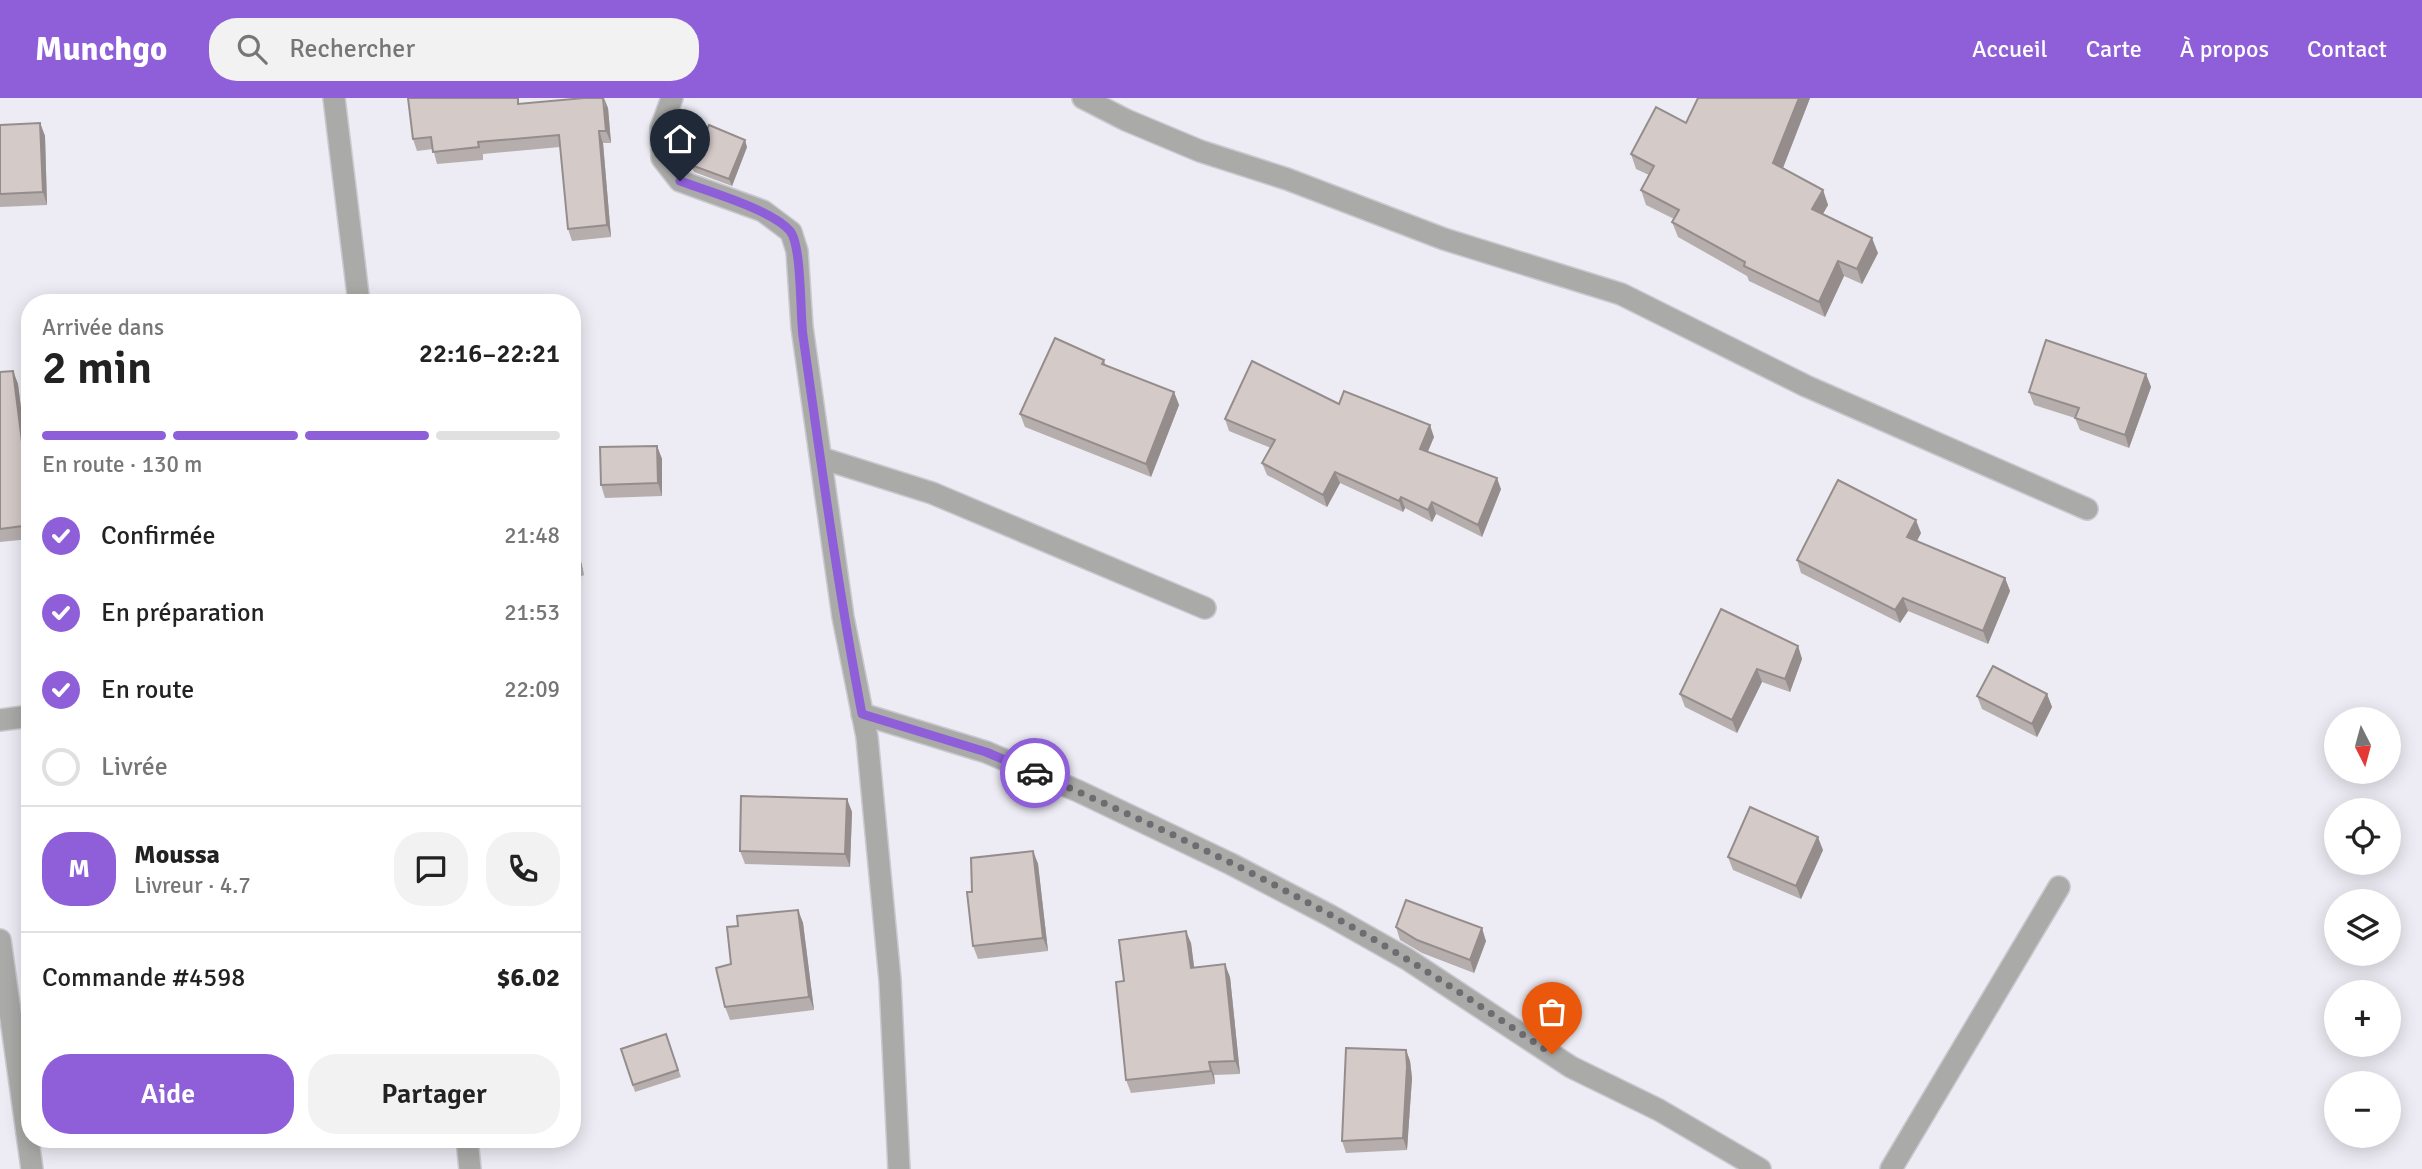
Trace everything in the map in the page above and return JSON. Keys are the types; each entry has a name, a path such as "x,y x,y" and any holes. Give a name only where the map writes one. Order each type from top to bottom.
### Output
{"street":[{"path":"334,98 358,294"},
{"path":"672,98 661,128 662,158 680,181 763,211 791,232 797,251 802,327 843,617 862,714 872,791 889,967 899,1169"},
{"path":"1083,98 1126,120 1200,151 1287,179 1444,239 1621,294 1806,386 2087,509"},
{"path":"821,458 932,493 1205,608"},
{"path":"862,714 986,752 1079,791 1231,864 1407,959 1571,1067 1659,1110 1760,1169"},
{"path":"0,720 21,717"},
{"path":"1891,1169 2059,887"},
{"path":"0,940 21,1090"},
{"path":"29,1148 32,1169"},
{"path":"468,1148 470,1169"}],"building":[{"path":"408,98 518,98 518,104 603,98 606,131 599,131 607,225 568,229 559,135 478,142 479,147 433,152 431,137 413,139"},
{"path":"1698,98 1799,98 1773,163 1823,190 1812,209 1872,238 1857,269 1838,261 1819,302 1744,266 1745,262 1672,222 1679,210 1641,190 1654,166 1631,154 1656,107 1686,123"},
{"path":"40,123 43,192 0,194 0,125"},
{"path":"709,125 745,140 729,179 691,165"},
{"path":"1055,338 1104,360 1102,364 1174,392 1146,464 1020,414"},
{"path":"2046,340 2146,374 2125,435 2075,418 2079,408 2029,392"},
{"path":"1252,361 1339,404 1344,391 1430,425 1420,449 1497,478 1478,525 1432,502 1428,510 1401,497 1399,501 1335,472 1323,495 1262,463 1275,440 1225,419"},
{"path":"13,371 21,434 21,526 0,529 0,372"},
{"path":"657,446 658,483 601,485 600,447"},
{"path":"1838,480 1916,520 1907,537 2005,578 1983,631 1903,598 1895,610 1797,560"},
{"path":"1721,609 1798,646 1785,679 1757,669 1732,720 1680,694"},
{"path":"1993,666 2047,694 2032,724 1977,696"},
{"path":"741,796 847,799 845,854 740,851"},
{"path":"1750,807 1818,837 1796,886 1728,857"},
{"path":"1033,851 1043,938 973,946 967,892 972,892 971,858"},
{"path":"1406,900 1482,928 1470,960 1417,940 1396,927"},
{"path":"798,910 809,997 725,1007 716,968 731,964 727,927 738,926 737,916"},
{"path":"1186,931 1191,968 1225,964 1235,1061 1209,1062 1211,1071 1126,1080 1116,982 1124,981 1119,940"},
{"path":"666,1034 678,1070 633,1085 621,1049"},
{"path":"1346,1048 1406,1050 1403,1138 1342,1141"}],"way so far":[{"path":"1035,773 1079,791 1231,864 1329,915 1407,959 1552,1054"}],"route":[{"path":"680,181 763,211 791,232 797,251 802,327 843,617 862,714 986,752 1035,773"}]}
